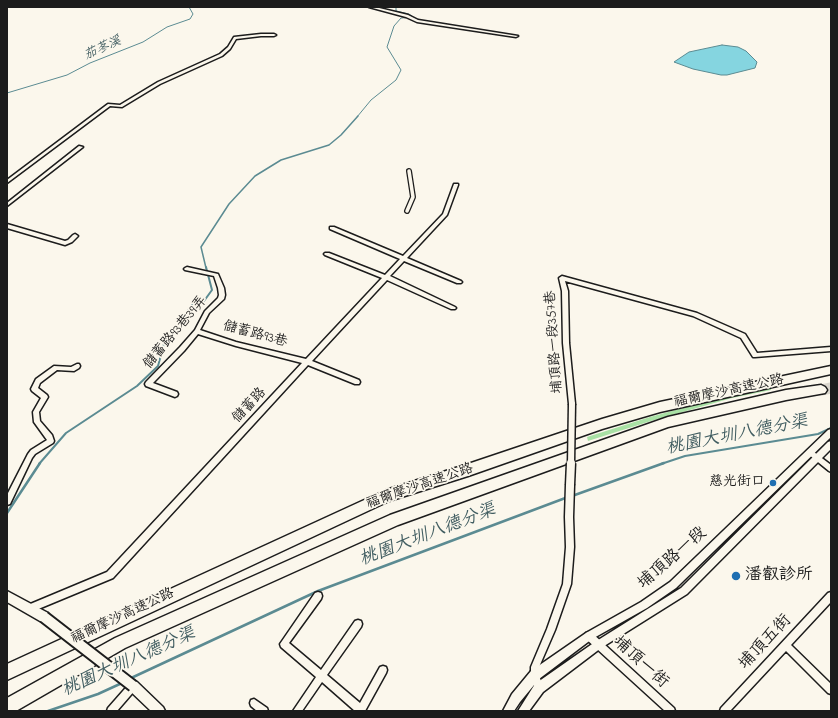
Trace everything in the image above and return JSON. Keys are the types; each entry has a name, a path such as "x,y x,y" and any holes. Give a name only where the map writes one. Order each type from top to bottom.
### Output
{"highway":[{"name":"福爾摩沙高速公路","path":"7,672 386,496 468,470 602,424 660,407 831,370"},
{"path":"775,382 786,394"},
{"name":"福爾摩沙高速公路","path":"7,707 120,643 395,520 668,422 786,394 820,390"}],"main road":[{"path":"7,596 31,608 44,617 133,686 159,711"}],"street":[{"path":"371,7 430,24 516,36"},
{"path":"7,182 109,105 122,106 159,83 221,55 237,37 274,35"},
{"path":"7,204 81,147"},
{"path":"407,211 413,197 409,171"},
{"name":"儲蓄路","path":"31,608 110,575 445,215 456,185"},
{"path":"7,226 65,243 70,241 75,236"},
{"path":"332,228 459,282"},
{"path":"327,254 386,277 453,308"},
{"name":"儲蓄路93巷39弄","path":"175,394 148,384 196,331 207,312 221,299 222,295 216,275 188,269"},
{"name":"埔頂路一段357巷","path":"535,675 535,667 551,630 567,584 570,548 569,517 572,404 566,343 565,291 562,278 695,314 743,336 755,355 831,349"},
{"name":"儲蓄路93巷","path":"196,331 236,344 307,362 357,382"},
{"path":"7,502 30,456 33,452 50,441 50,437 37,422 36,412 45,397 34,389 38,381 56,368 72,369 77,366"},
{"name":"埔頂路一段","path":"523,711 539,688 598,645 684,591 814,455 831,432"},
{"name":"埔頂路一段","path":"508,711 516,698 535,675 589,636 644,605 673,585 814,455 831,444"},
{"path":"814,455 831,468"},
{"path":"318,596 284,644 361,711 383,670"},
{"name":"埔頂五街","path":"724,711 831,596"},
{"path":"297,711 358,624"},
{"name":"埔頂一街","path":"589,636 671,711"},
{"path":"786,645 831,690"},
{"path":"535,675 539,688"},
{"path":"112,711 133,686"},
{"path":"254,702 264,711"}],"green space":[{"path":"768,387 771,390 732,398 588,441 587,437 650,417 730,395"}],"water":[{"path":"722,45 738,47 746,51 757,62 755,68 727,75 721,75 693,69 674,62 689,52"}],"waterway":[{"name":"茄苳溪","path":"7,93 67,75 90,63 143,42 167,27 190,19 193,14 189,7"},
{"path":"357,117 371,100 396,80 401,70 387,47 394,26 401,18 413,17 409,14 396,11 396,7"},
{"path":"206,268 201,247 229,204 255,176 281,160 329,145 341,135 358,116"},
{"path":"39,464 66,433 137,386 158,366 166,336 177,325 192,305 204,301 212,290 206,267"},
{"name":"桃園大圳八德分渠","path":"664,463 685,456 818,434 831,428"},
{"path":"7,513 40,463"},
{"name":"桃園大圳八德分渠","path":"572,496 664,463"},
{"name":"桃園大圳八德分渠","path":"129,679 318,591 568,497"},
{"name":"桃園大圳八德分渠","path":"48,711 98,694 122,683"}],"tunnel":[{"path":"821,390 831,388"}],"place":[{"name":"慈光街口","path":"773,483"},
{"name":"潘叡診所","path":"736,576"}]}
